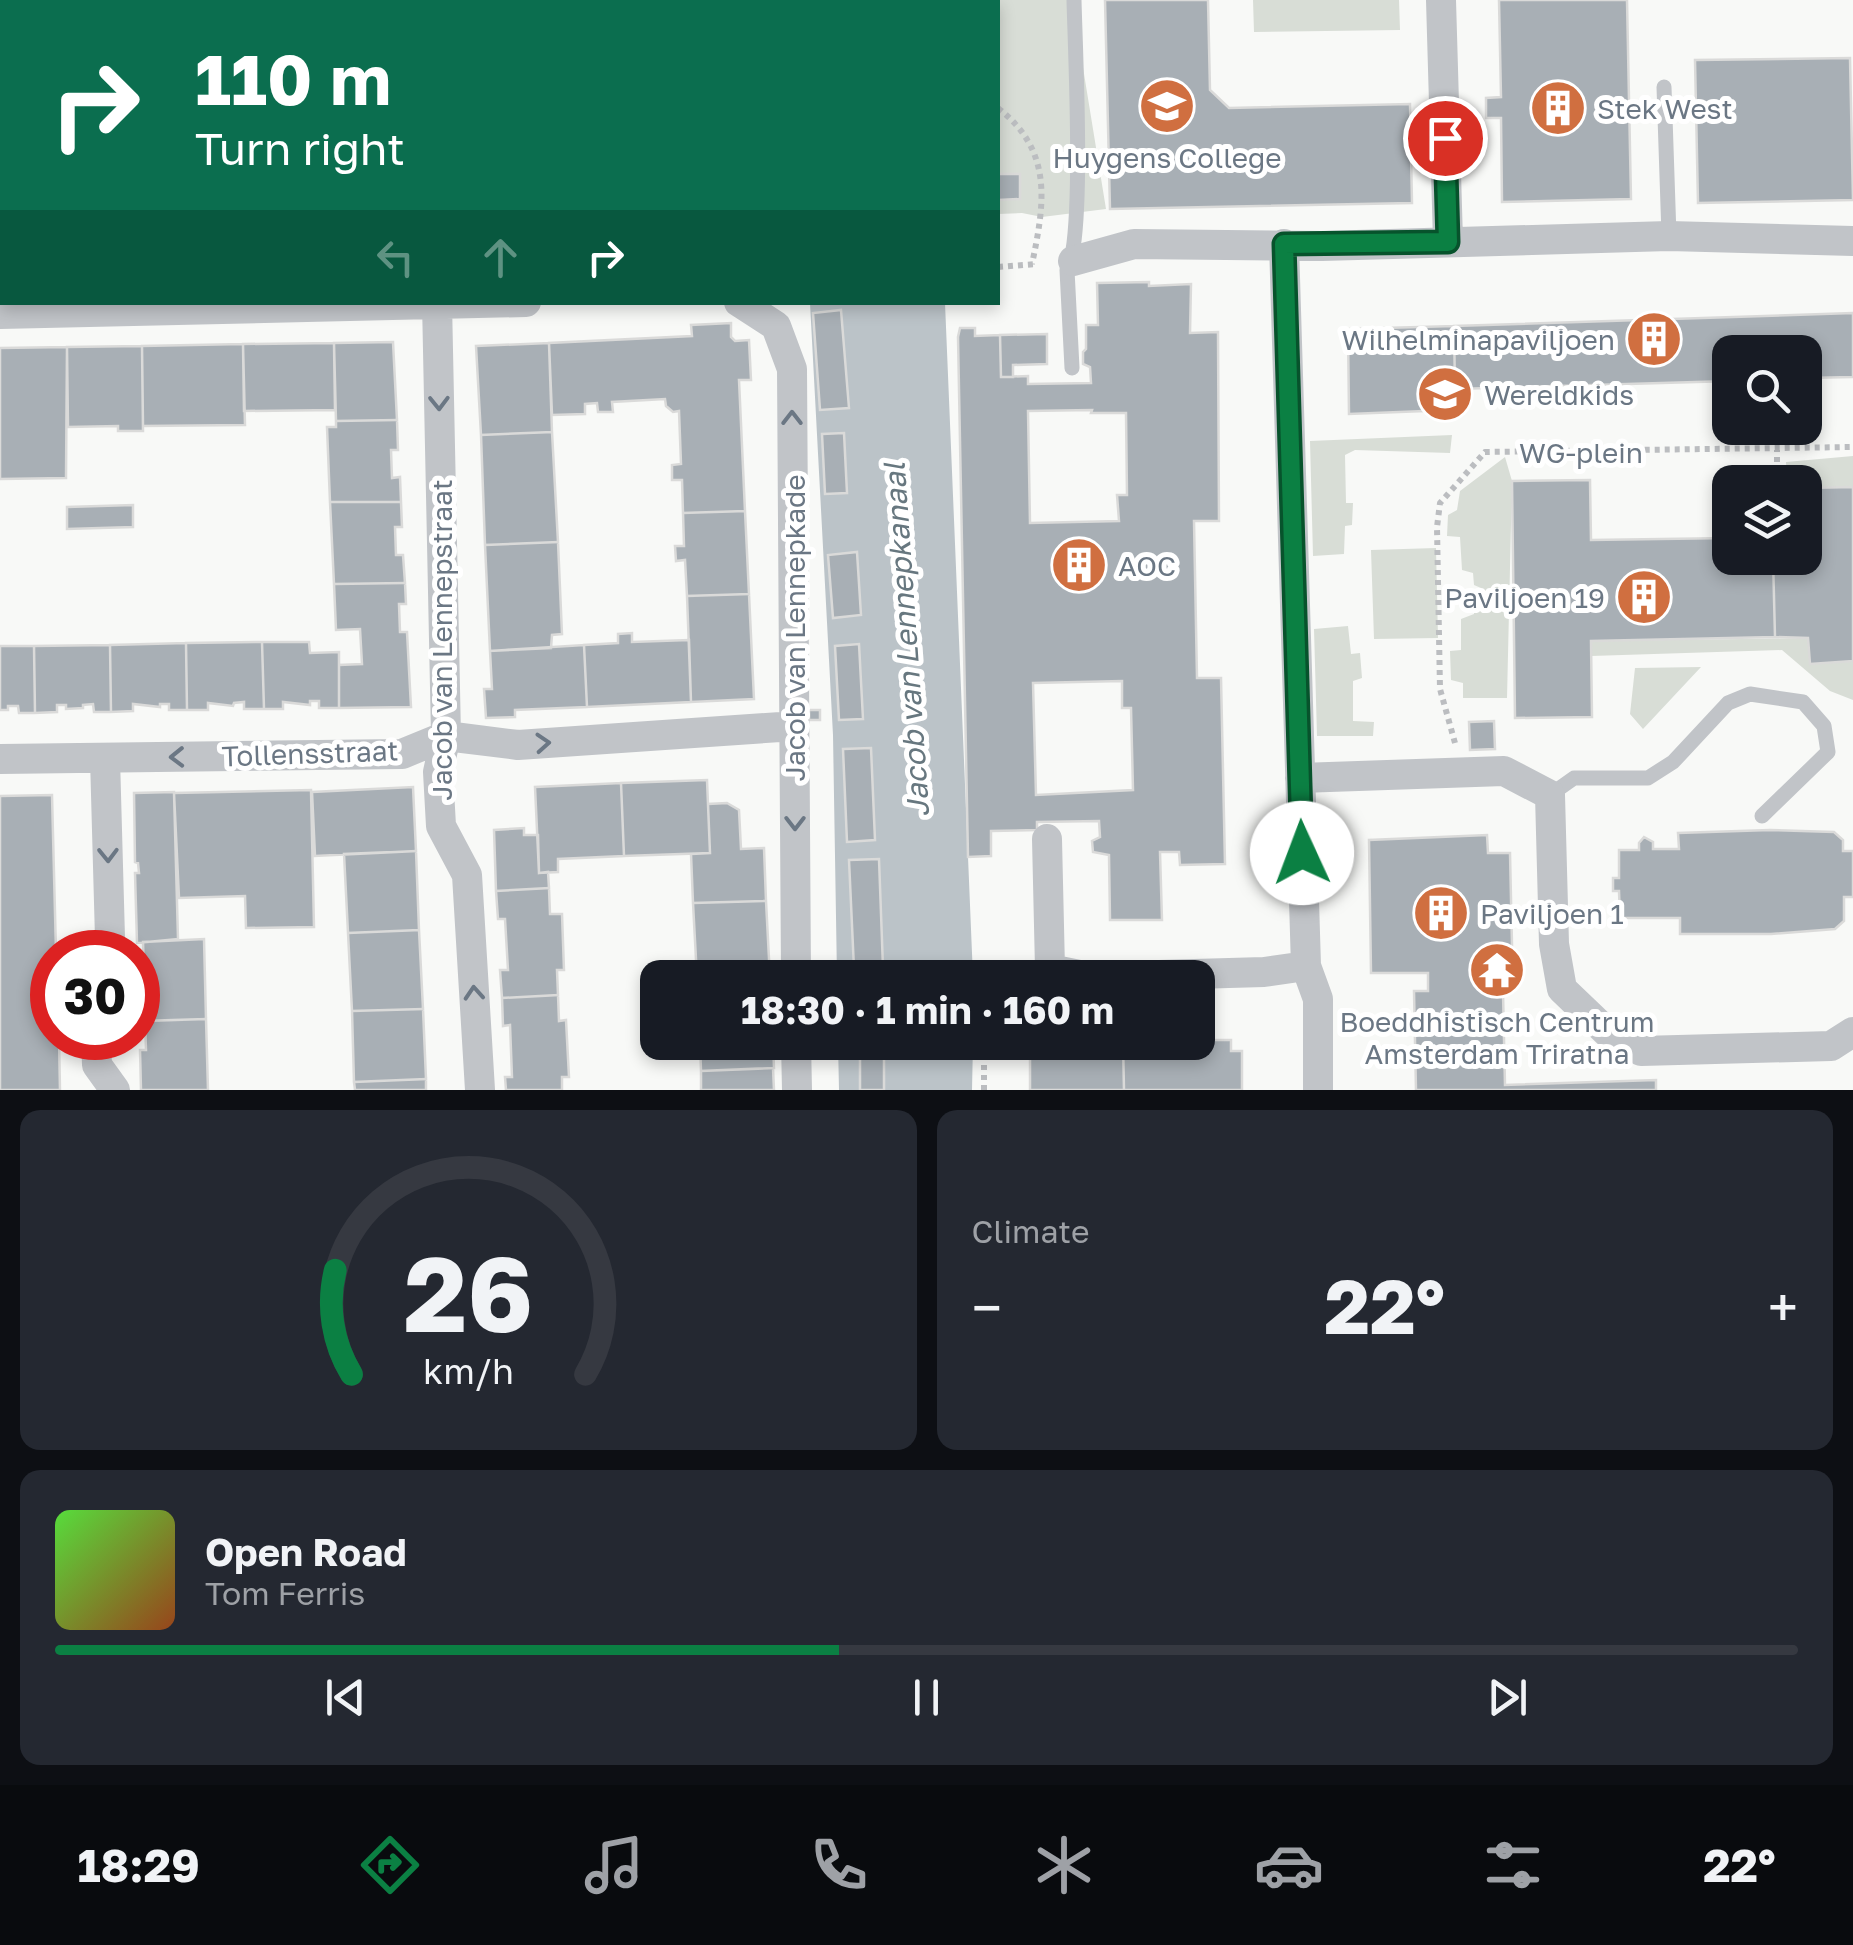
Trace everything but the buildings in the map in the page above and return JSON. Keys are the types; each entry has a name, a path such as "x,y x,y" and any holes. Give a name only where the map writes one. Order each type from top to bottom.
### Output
{"street":[{"path":"1442,0 1448,242"},
{"path":"1073,261 1134,244 1668,236 1853,241"},
{"path":"1284,244 1306,966 1318,999 1318,1090"},
{"path":"0,314 393,305"},
{"name":"Jacob van Lennepstraat","path":"437,305 446,736 438,772 441,826 467,875 480,1090"},
{"name":"Jacob van Lennepkade","path":"744,305 776,326 792,368 796,960"},
{"name":"Tollensstraat","path":"0,759 402,754 446,736 518,745 795,726"},
{"path":"105,758 110,930"},
{"path":"1300,778 1504,772 1550,795 1554,944 1562,989 1609,1034 1642,1051 1831,1046 1853,1032"},
{"path":"1047,840 1050,969 1089,977 1264,972 1306,966"},
{"path":"97,1060 115,1090"},
{"path":"796,1060 796,1090"}],"lane":[{"path":"1072,368 1067,270 1073,261 1076,213 1074,0"},
{"path":"1664,87 1668,236"},
{"path":"1550,795 1574,778 1648,778 1673,762 1728,703 1750,694 1803,702 1824,726 1828,752 1762,816"}],"path":[{"path":"1000,110 1026,137 1040,171 1042,217 1032,264"},
{"path":"1000,267 1073,261"},
{"name":"WG-plein","path":"1463,773 1440,689 1437,527 1440,503 1484,452 1853,447"},
{"path":"1778,450 1778,465"},
{"path":"984,1060 984,1090"}],"shaded area":[{"path":"1000,0 1072,0 1106,209 1042,217 1000,214"},
{"path":"1253,0 1399,0 1400,30 1254,32"},
{"path":"1452,435 1450,453 1355,450 1345,455 1346,503 1353,503 1352,525 1345,526 1344,554 1313,556 1310,441"},
{"path":"1853,456 1853,487 1822,488 1822,465 1786,462"},
{"path":"1505,457 1512,481 1507,698 1463,698 1463,683 1451,680 1450,651 1461,650 1461,619 1474,614 1474,604 1481,603 1481,588 1474,585 1473,573 1462,570 1460,537 1447,536 1448,515 1457,510 1460,491"},
{"path":"1436,548 1438,638 1374,639 1371,550"},
{"path":"1348,626 1351,654 1360,653 1362,678 1353,681 1353,721 1374,722 1373,736 1317,736 1314,629"},
{"path":"1808,638 1810,664 1853,661 1853,700 1830,691 1782,650 1591,656 1591,641"},
{"path":"1701,667 1643,729 1630,714 1635,668"}],"water":[{"name":"Jacob van Lennepkanaal","path":"810,305 945,305 972,960 837,960 833,735"},
{"path":"838,1060 973,1060 972,1090 839,1090"}],"place":[{"name":"Huygens College","path":"1167,106"},
{"name":"Stek West","path":"1558,108"},
{"name":"Wilhelminapaviljoen","path":"1654,339"},
{"name":"Wereldkids","path":"1445,394"},
{"name":"AOC","path":"1079,565"},
{"name":"Paviljoen 19","path":"1644,597"},
{"name":"Paviljoen 1","path":"1441,913"},
{"name":"Boeddhistisch Centrum Amsterdam Triratna","path":"1497,970"}],"route":[{"path":"1302,853 1284,244 1448,242 1445,138"}]}
